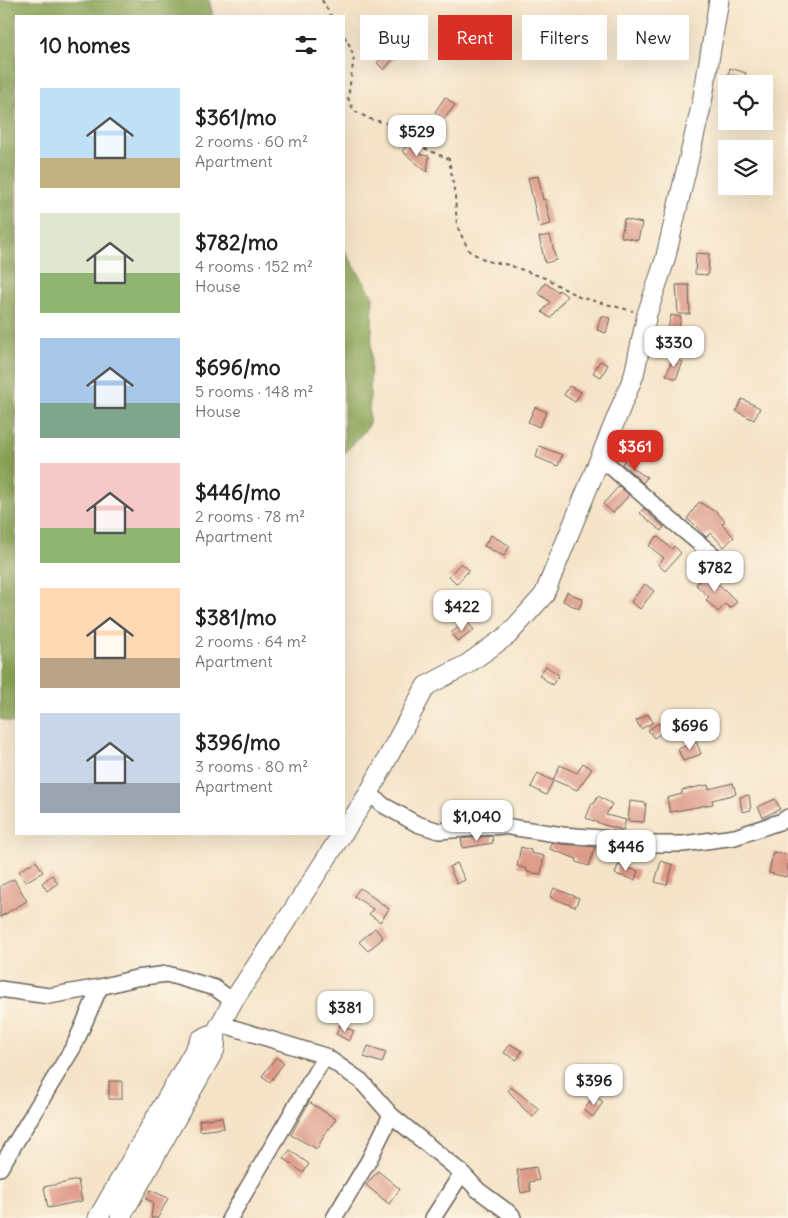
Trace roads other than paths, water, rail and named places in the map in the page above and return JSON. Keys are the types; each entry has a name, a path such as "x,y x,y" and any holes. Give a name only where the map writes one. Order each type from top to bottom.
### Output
{"main road":[{"path":"345,830 369,793 426,686 466,665 508,635 544,596 634,375 647,314 665,260 696,130 719,0"},
{"path":"120,1218 215,1049 218,1028 233,1001 342,835"},
{"path":"98,1218 201,1039 218,1028"}],"street":[{"path":"601,458 724,564"},
{"path":"369,793 383,805 417,824 439,831 503,826 642,844 683,844 735,837 788,817"},
{"path":"0,989 49,996 100,987 136,978 167,974 215,988 233,1001"},
{"path":"0,1168 74,1046 100,987"},
{"path":"218,1028 325,1056 361,1081 391,1115 462,1173 478,1190 512,1215 513,1218"},
{"path":"230,1218 325,1056"},
{"path":"334,1218 369,1160 391,1115"},
{"path":"433,1218 462,1173"}]}
